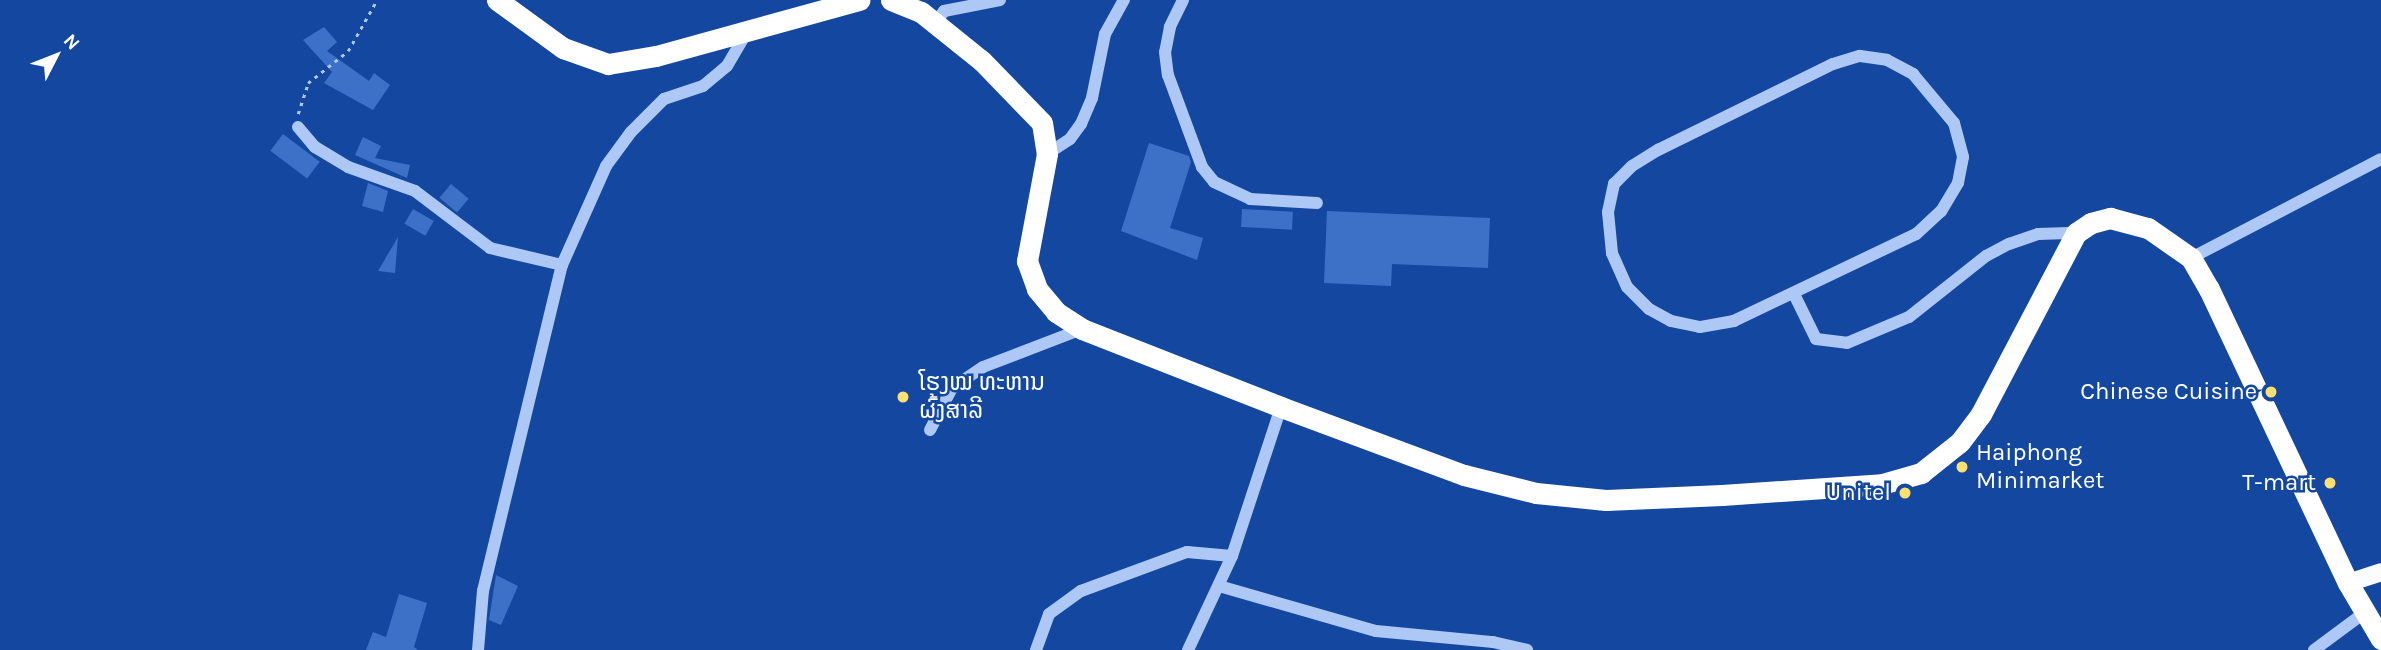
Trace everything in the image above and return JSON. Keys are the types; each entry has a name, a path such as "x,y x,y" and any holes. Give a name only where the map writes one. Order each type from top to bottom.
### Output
{"highway":[{"path":"497,0 563,48 593,62 656,56 859,0"},
{"path":"891,0 935,23 1034,111 1045,135 1047,153 1027,261 1037,289 1056,312 1082,329 1281,407 1464,475 1536,493 1606,500 1882,484 1922,473 1960,442 2005,374 2076,233 2091,223 2110,218 2130,222 2172,242 2191,258 2348,583 2381,639"}],"main road":[{"path":"2348,583 2381,572"}],"street":[{"path":"935,23 944,11 1000,0"},
{"path":"1047,153 1070,139 1081,124 1092,98 1105,34 1124,0"},
{"path":"1183,0 1170,27 1165,52 1168,75 1202,167 1214,182 1250,199 1317,203"},
{"path":"478,650 483,591 562,265 606,166 631,132 664,99 703,86 727,66 748,30"},
{"path":"1860,57 1887,60 1913,74 1954,123 1963,157 1958,183 1941,211 1916,233 1794,294 1734,321 1700,327 1671,321 1648,309 1627,287 1612,253 1608,212 1614,184 1632,166 1658,150 1833,64 1860,57"},
{"path":"298,127 315,147 348,167 415,191 490,248 562,265"},
{"path":"2191,258 2381,159"},
{"path":"1794,294 1816,339 1847,342 1909,317 1986,256 2009,244 2038,234 2076,233"},
{"path":"930,430 951,388 983,367 1082,329"},
{"path":"1188,650 1232,556 1281,407"},
{"path":"1036,650 1049,614 1081,590 1187,552 1232,556"},
{"path":"1219,586 1376,631 1493,642 1527,650"},
{"path":"2314,650 2364,613"}],"path":[{"path":"298,127 299,105 308,83 348,51 377,0"}],"building":[{"path":"324,27 337,42 327,51 369,81 374,73 390,85 373,110 324,83 332,72 303,40"},
{"path":"283,134 320,162 307,178 270,151"},
{"path":"363,137 381,146 375,158 410,165 407,178 355,155"},
{"path":"1149,143 1189,156 1191,162 1170,228 1203,238 1197,260 1121,231"},
{"path":"368,183 388,191 383,212 362,206"},
{"path":"451,184 469,199 457,213 439,198"},
{"path":"413,209 434,221 425,236 404,224"},
{"path":"1242,209 1293,212 1292,230 1241,227"},
{"path":"1327,211 1490,218 1488,268 1392,264 1391,286 1324,283"},
{"path":"398,237 395,273 378,271"},
{"path":"496,575 518,586 501,625 489,620"},
{"path":"399,594 427,603 414,647 418,650 366,650 373,632 386,637"}],"place":[{"name":"Chinese Cuisine","path":"2271,392"},
{"name":"ໂຮງໝ ທະຫານ ຜົ້ງສາລີ","path":"903,397"},
{"name":"Haiphong Minimarket","path":"1962,467"},
{"name":"T-mart","path":"2330,483"},
{"name":"Unitel","path":"1905,493"}]}
